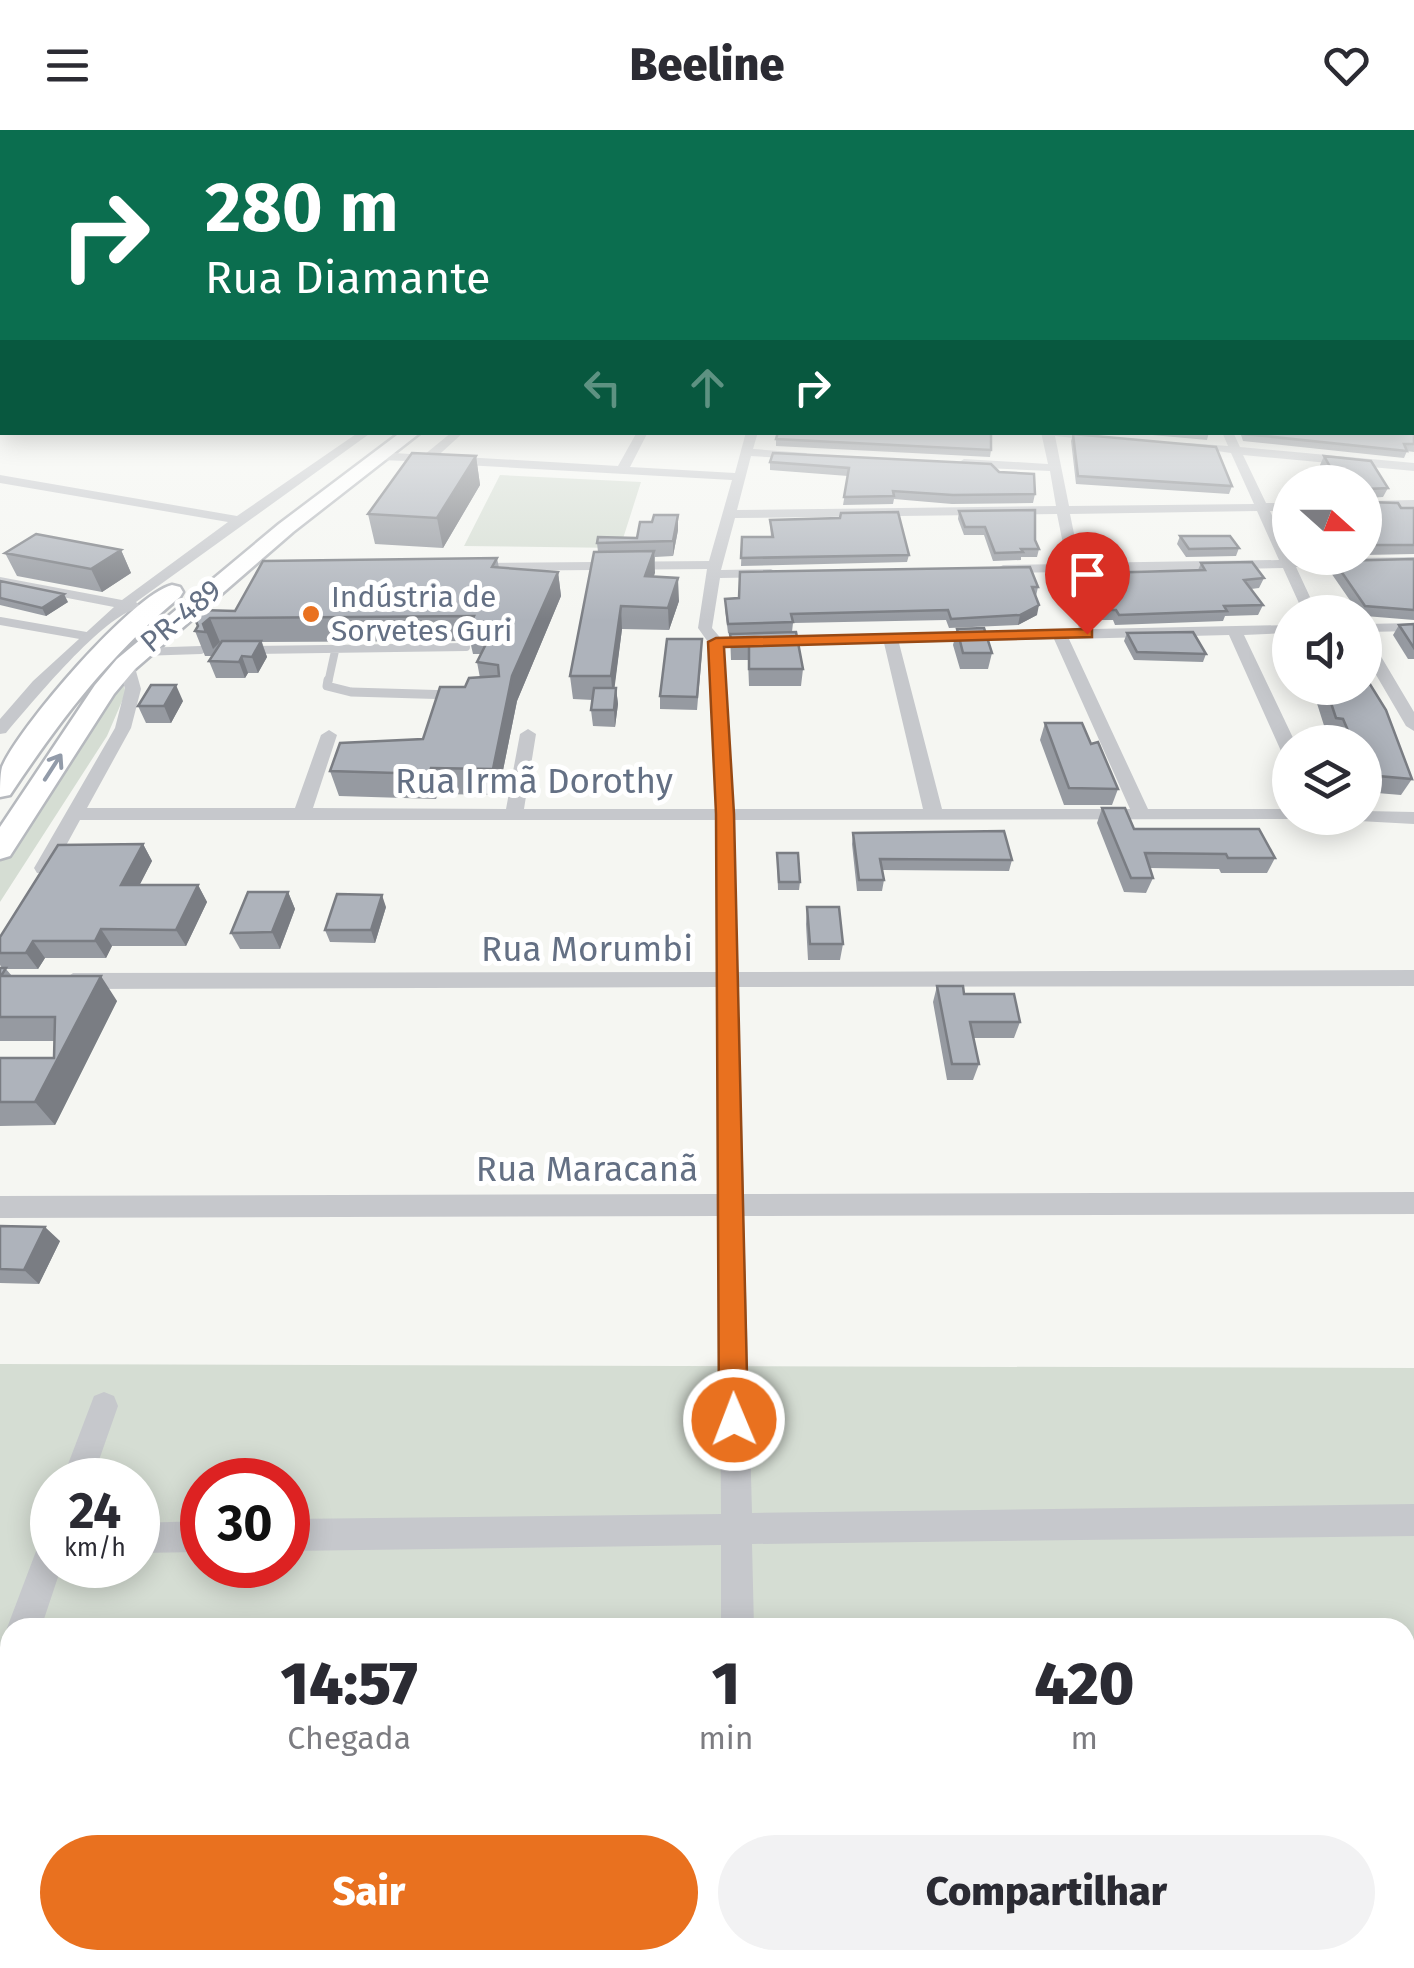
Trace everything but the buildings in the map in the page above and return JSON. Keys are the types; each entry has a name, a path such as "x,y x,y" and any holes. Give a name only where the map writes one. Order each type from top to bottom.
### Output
{"main road":[{"name":"PR-489","path":"0,849 104,690 132,658 159,617 371,449"},
{"name":"PR-489","path":"0,788 68,689 94,659 159,617 247,569 390,449"}],"street":[{"path":"0,729 34,687 86,636 344,449"},
{"path":"427,458 438,449"},
{"path":"622,470 634,449"},
{"path":"738,1618 726,982 725,642 706,628 714,570 747,449"},
{"path":"1051,449 1087,634"},
{"path":"1211,449 1414,467"},
{"path":"1236,451 1272,533"},
{"path":"746,452 823,456"},
{"path":"380,456 738,477"},
{"path":"958,463 1055,468"},
{"path":"0,480 242,522"},
{"path":"1382,505 1414,504"},
{"path":"730,514 1272,508"},
{"path":"1382,562 1414,561"},
{"path":"993,569 1272,564"},
{"path":"456,567 793,573"},
{"path":"0,581 159,617"},
{"path":"1382,628 1414,627"},
{"path":"754,641 1272,629"},
{"path":"1234,630 1278,725"},
{"path":"1058,634 1141,814"},
{"path":"890,637 934,814"},
{"path":"29,892 78,814 131,708 132,658"},
{"path":"1382,672 1414,726"},
{"path":"514,813 528,734"},
{"path":"302,814 329,736"},
{"name":"Rua Irmã Dorothy","path":"78,814 1272,815"},
{"path":"1382,817 1414,818"},
{"name":"Rua Morumbi","path":"59,981 1414,978"},
{"name":"Rua Maracanã","path":"0,1207 1414,1203"},
{"path":"85,1458 104,1406"},
{"path":"310,1535 1414,1520"},
{"path":"28,1618 38,1588"}],"lane":[{"path":"0,621 86,636"},
{"path":"239,650 466,647"},
{"path":"132,658 201,650"},
{"path":"334,651 327,686 351,692 461,695"}],"shaded area":[{"path":"500,475 641,482 620,548 464,546"},
{"path":"120,677 126,692 107,736 0,902 0,855"},
{"path":"0,1364 1414,1368 1414,1618 0,1618"}],"place":[{"name":"Indústria de Sorvetes Guri","path":"311,614"}],"route":[{"path":"734,1420 725,814 716,642 1087,634"}]}
